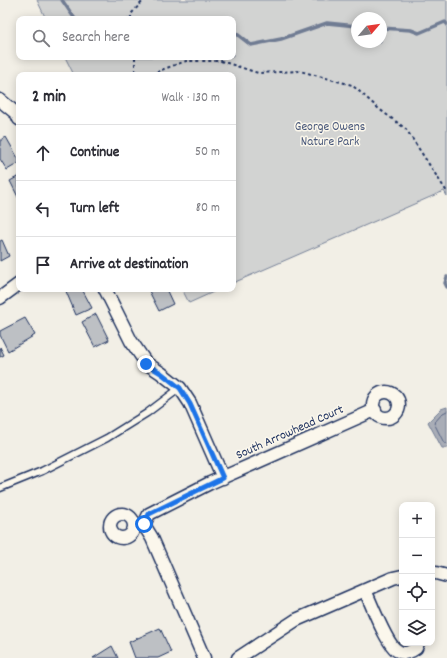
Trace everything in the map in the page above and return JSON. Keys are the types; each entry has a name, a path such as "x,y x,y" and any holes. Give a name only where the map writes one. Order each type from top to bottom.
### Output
{"street":[{"path":"0,100 16,113"},
{"path":"0,298 16,286"},
{"path":"107,292 131,340 146,364 161,373 180,388 190,404 223,478"},
{"name":"South Arrowhead Court","path":"204,658 152,538 140,525 149,514 223,478 375,410"},
{"path":"435,573 447,576"},
{"path":"238,658 296,620 399,577"},
{"path":"365,590 387,637 394,647 399,652 406,653 416,648 417,646"}],"lane":[{"path":"0,488 42,471 107,438 147,413 180,388"}],"path":[{"path":"131,16 131,14 144,0"},
{"path":"135,60 136,72"},
{"path":"157,72 186,61 221,61 258,73 300,71 352,85 379,109 406,129 447,192"}],"green space":[{"name":"George Owens Nature Park","path":"37,0 447,0 447,196 444,191 236,282 236,72 72,72 66,60 236,60 236,16 45,16"},
{"path":"184,292 213,292 189,303"}],"water":[{"path":"447,407 447,448 442,448 428,422 441,409"}],"building":[{"path":"6,137 16,155 16,165 7,170 0,159 0,141"},
{"path":"16,178 16,193 10,181"},
{"path":"2,240 9,256 0,261 0,241"},
{"path":"66,292 84,292 92,308 76,315"},
{"path":"150,292 167,292 173,304 159,311"},
{"path":"96,314 109,340 95,347 82,322"},
{"path":"25,318 35,335 8,351 0,335 0,331"},
{"path":"0,347 4,355 0,357"},
{"path":"160,628 171,652 158,658 135,658 129,642"},
{"path":"112,646 118,658 93,658"}],"waterway":[{"path":"62,0 73,16"},
{"path":"387,28 411,30 419,33 445,22 447,24"},
{"path":"236,33 251,45 281,39 327,23 351,25"},
{"path":"447,277 445,283 447,287"}],"route":[{"path":"144,524 149,514 223,478 190,404 180,388 161,373 146,364"}]}
